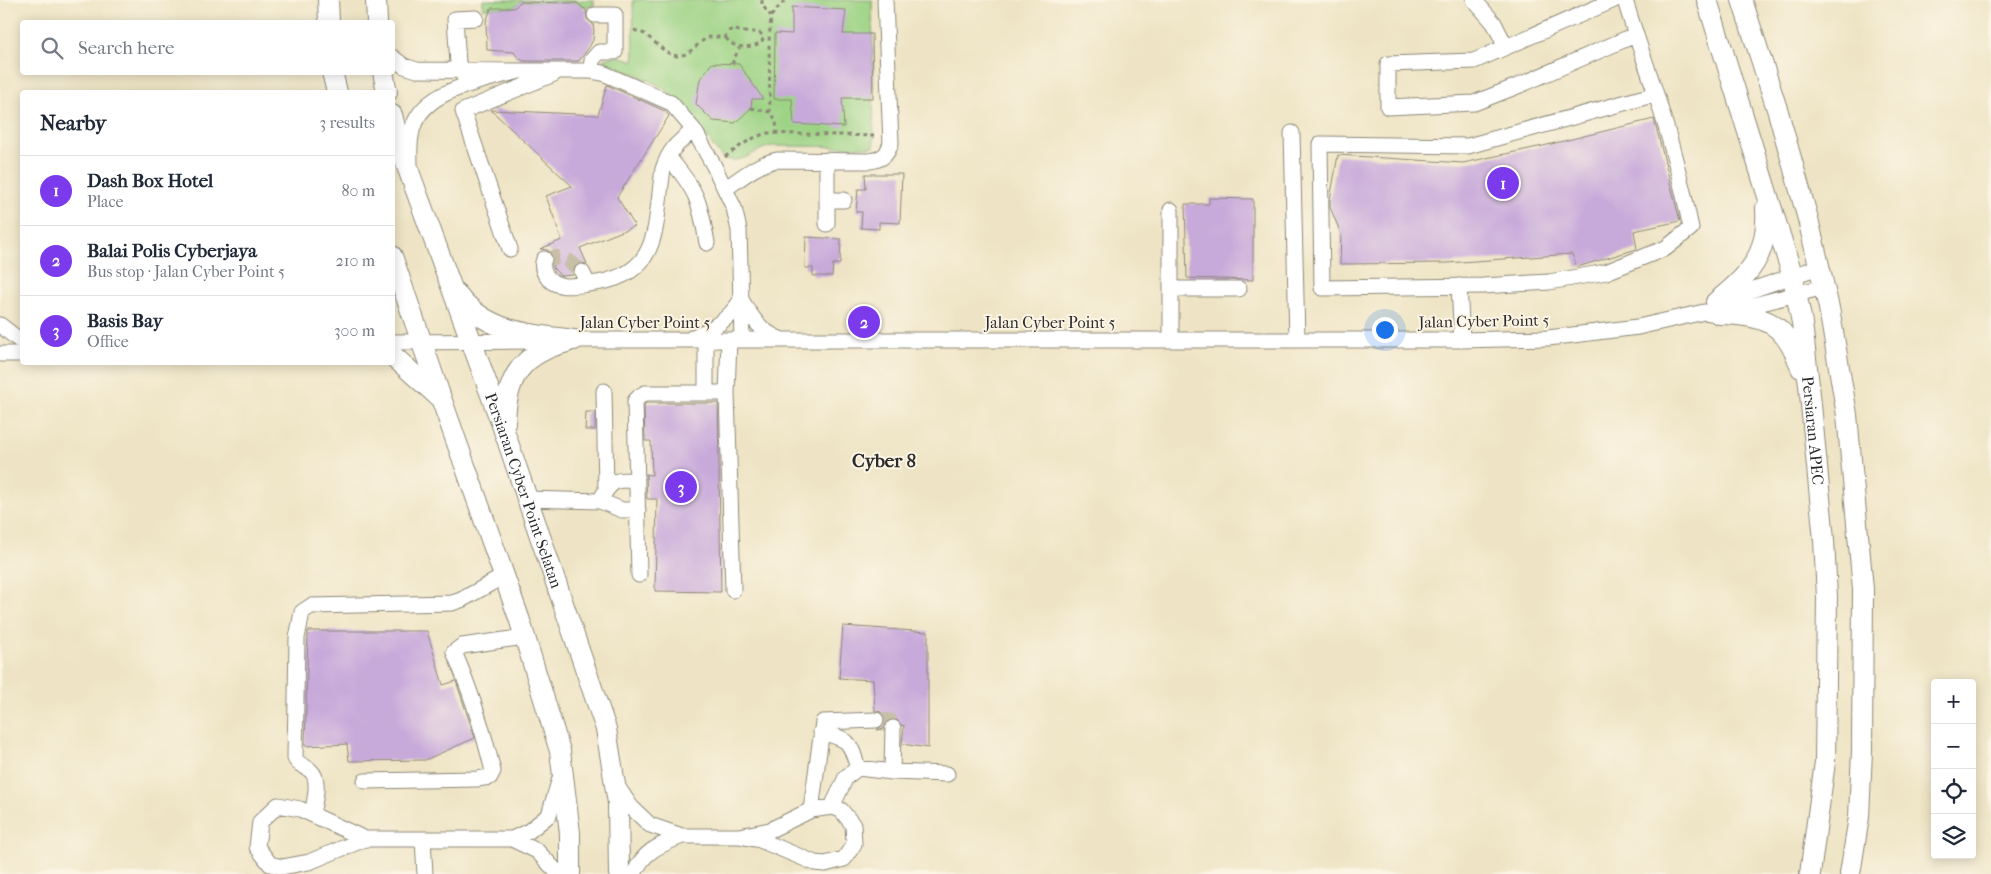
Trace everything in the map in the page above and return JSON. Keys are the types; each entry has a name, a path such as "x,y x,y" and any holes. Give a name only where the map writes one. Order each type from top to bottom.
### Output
{"main road":[{"path":"328,0 329,20"},
{"path":"376,0 377,20"},
{"name":"Persiaran APEC","path":"1707,0 1795,286 1810,394 1824,540 1828,646 1825,762 1810,874"},
{"name":"Persiaran APEC","path":"1742,0 1783,130 1819,267 1838,357 1847,415 1863,589 1862,751 1859,817 1850,874"},
{"path":"333,75 336,90"},
{"path":"383,75 386,90"},
{"name":"Persiaran Cyber Point Selatan","path":"395,126 410,175 504,431 606,729 617,785 619,874"},
{"path":"1713,309 1751,270 1760,253 1767,227 1764,184"},
{"path":"395,270 525,637 560,751 570,833 570,874"},
{"path":"450,285 464,303 489,322 516,331 574,340"},
{"path":"1713,309 1756,317 1770,322 1786,336 1795,352 1810,394"},
{"path":"504,431 505,401 509,387 521,367 549,346 574,340"},
{"path":"395,358 441,398"}],"street":[{"path":"726,188 755,167 777,160 880,159 887,154 891,143 885,0"},
{"path":"1474,0 1494,23 1506,47"},
{"path":"1614,0 1474,61 1388,64 1388,107 1474,103 1635,35"},
{"path":"1625,0 1656,94 1684,191 1691,228 1666,248 1606,272 1549,282 1459,286 1322,288 1320,144 1468,146 1656,94"},
{"path":"591,71 592,60 598,52 615,52 615,15 595,15"},
{"path":"476,18 456,19 457,51 461,71 479,105"},
{"path":"395,59 404,66 417,70 591,71 603,73 625,81 671,103 694,130 726,188 734,208 739,230 741,300 727,393 733,590"},
{"path":"410,175 410,137 419,113 428,104 440,96 519,71"},
{"path":"510,249 463,111 562,71"},
{"path":"544,259 542,263 544,273 551,282 562,286 585,278 607,282 620,278 638,266 645,258 653,242 664,169 668,157 673,147 694,130"},
{"path":"1292,132 1297,340"},
{"path":"668,157 695,191 702,211 707,243"},
{"path":"827,160 827,224"},
{"path":"827,200 844,200"},
{"path":"1171,210 1172,340"},
{"name":"Jalan Cyber Point 5","path":"1795,286 1819,267"},
{"path":"1459,286 1462,340"},
{"name":"Jalan Cyber Point 5","path":"395,342 574,340 1462,340 1548,338 1638,327 1713,309 1795,286 1824,288"},
{"path":"1171,289 1239,289"},
{"path":"687,340 717,326 728,318 741,300"},
{"path":"741,300 762,329 783,340"},
{"path":"0,325 20,343"},
{"path":"0,339 20,344"},
{"path":"706,340 706,393"},
{"path":"0,354 20,344"},
{"path":"603,495 604,391"},
{"path":"639,575 636,401 645,393 727,393"},
{"path":"603,495 616,480 637,480"},
{"path":"527,499 603,495 622,510 638,510"},
{"path":"312,814 316,790 314,777 312,771 298,763 295,758 297,638 302,612 311,606 452,603 504,576"},
{"path":"365,781 477,779 490,777 493,771 484,735 471,693 454,651 462,646 525,637"},
{"path":"811,810 823,722 876,720"},
{"path":"892,728 892,772"},
{"path":"821,732 845,738 851,746 858,768"},
{"path":"365,839 300,809 278,805 260,822 257,847 270,864 282,867 309,862 365,839 512,838 529,831 549,816 563,768"},
{"path":"832,807 846,777 858,768 892,772 947,774"},
{"path":"617,785 631,807 650,825 682,836 739,836 760,840 815,863 825,864 844,859 854,844 853,825 841,810 832,807 811,810 770,830 739,836"},
{"path":"634,874 639,862 657,846 682,836"},
{"path":"512,838 537,851 559,874"},
{"path":"423,839 424,874"}],"path":[{"path":"762,0 762,6 771,16"},
{"path":"778,132 776,120 770,112 769,38 771,16 785,0"},
{"path":"725,37 729,31 734,29 741,32 759,32 764,37 769,38"},
{"path":"634,30 645,34 666,52 677,56 687,54 707,37 725,37"},
{"path":"725,37 731,45 739,48 761,43 764,37"},
{"path":"732,64 739,48"},
{"path":"751,108 770,112"},
{"path":"723,159 756,136 778,132 874,136"}],"green space":[{"path":"483,0 594,0 594,6 581,6 577,3 520,2 514,8 483,8"},
{"path":"633,0 872,0 874,147 771,146 737,160 723,159 690,115 667,91 635,74 609,69 601,63 605,59 619,56 634,61"}],"building":[{"path":"520,2 577,3 586,10 587,19 593,24 593,40 579,61 524,61 518,58 514,52 487,50 486,22 491,8 514,8"},
{"path":"792,7 846,10 843,34 872,34 873,98 842,98 844,127 794,124 792,99 774,99 775,33 792,34"},
{"path":"712,63 739,64 763,99 752,99 751,108 735,123 713,121 696,104 700,79"},
{"path":"607,85 665,111 669,116 617,197 635,226 580,248 587,264 577,264 574,267 573,275 561,276 553,268 551,253 548,250 540,249 562,240 546,196 572,186 491,110 598,115"},
{"path":"1654,119 1680,221 1634,231 1637,249 1577,267 1572,254 1447,263 1340,264 1341,234 1330,207 1338,155 1463,163"},
{"path":"865,174 902,174 900,223 879,222 879,229 861,228 862,212 856,212 858,189 866,189"},
{"path":"1209,198 1253,199 1253,280 1187,278 1185,204 1209,204"},
{"path":"806,237 841,239 840,264 833,264 832,276 813,276 813,268 805,268"},
{"path":"646,403 718,403 721,592 655,591 657,499 647,499 646,474 652,475 651,441 645,441 644,405"},
{"path":"586,412 595,412 595,430 585,430"},
{"path":"843,626 928,632 928,748 902,744 904,725 902,726 897,720 889,720 885,724 884,729 877,730 884,725 885,719 881,712 875,711 873,680 839,678"},
{"path":"308,631 427,631 443,685 456,681 475,738 425,760 349,761 347,744 305,746"}],"tunnel":[{"path":"544,259 565,259 582,272"},
{"path":"876,720 890,721 893,728"}],"place":[{"name":"Dash Box Hotel","path":"1503,183"},
{"name":"Balai Polis Cyberjaya","path":"864,322"},
{"name":"Basis Bay","path":"681,487"}],"district":[{"name":"Cyber 8","path":"884,461"}]}
